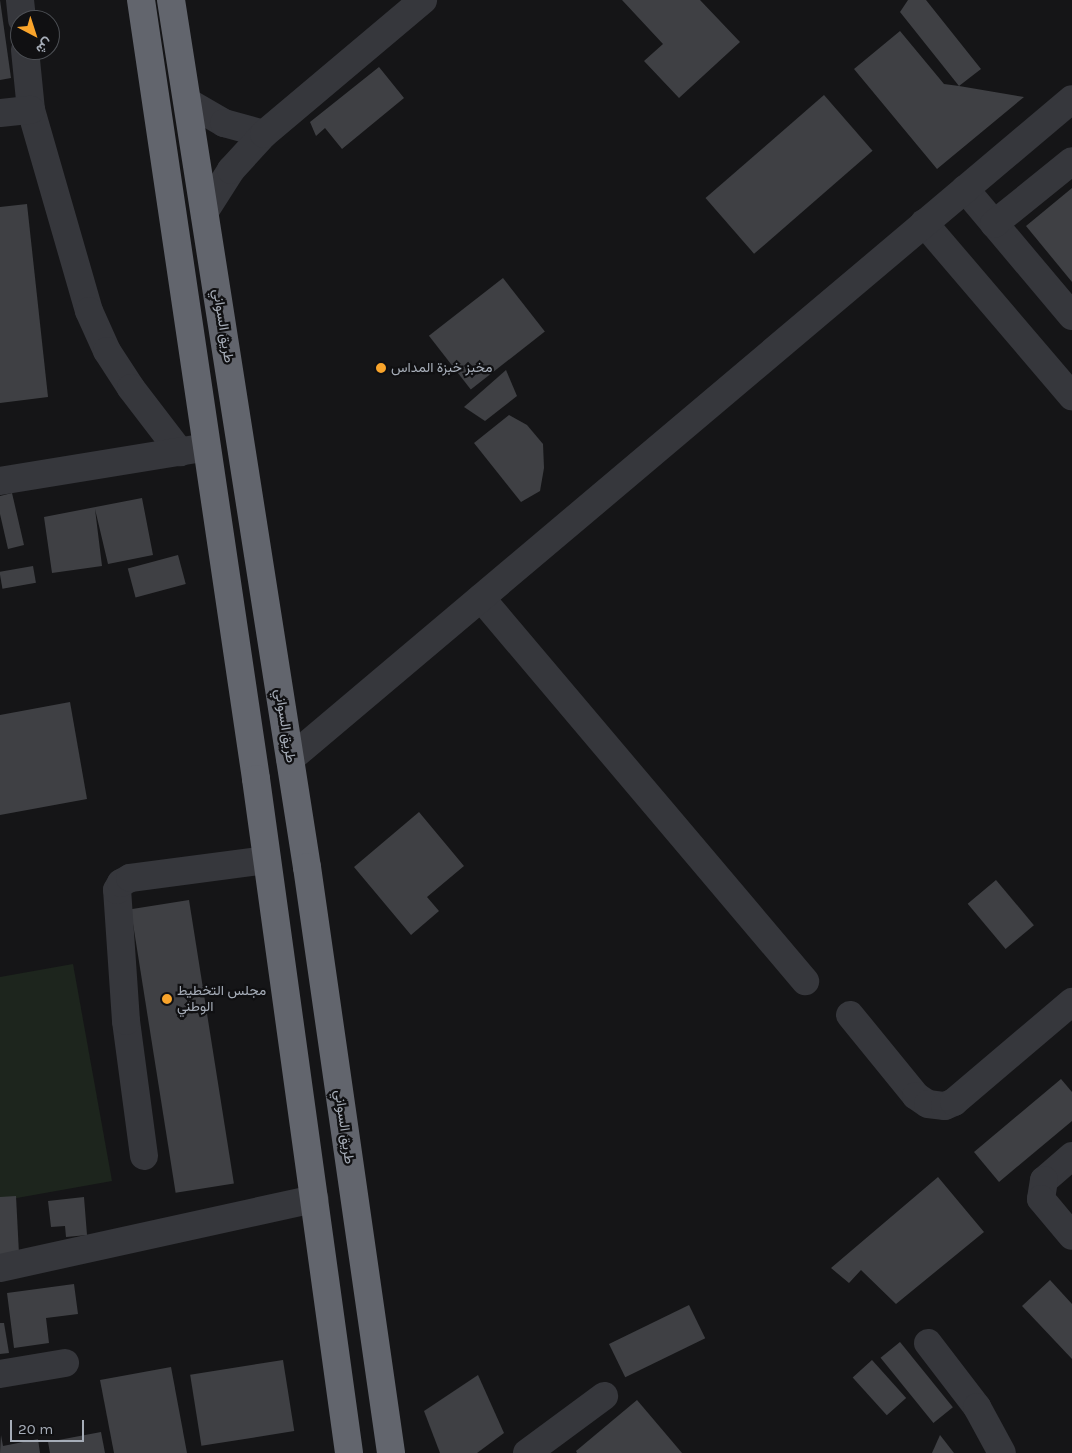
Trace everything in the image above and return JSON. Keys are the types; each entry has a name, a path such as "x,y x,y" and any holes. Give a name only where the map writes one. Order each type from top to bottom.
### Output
{"highway":[{"path":"141,0 315,1199 349,1453"},
{"name":"طريق السواني","path":"171,0 290,759 391,1453"}],"street":[{"path":"205,211 231,170 264,134 423,0"},
{"path":"26,60 31,110 89,311 107,351 131,388 180,452"},
{"path":"290,759 1072,99"},
{"path":"188,102 224,123 264,134"},
{"path":"0,112 31,110"},
{"path":"994,224 1072,161"},
{"path":"964,190 1072,316"},
{"path":"924,224 1072,396"},
{"path":"0,481 207,446"},
{"path":"481,598 806,981"},
{"path":"144,1156 126,1022 117,890 121,883 130,878 266,860"},
{"path":"850,1015 916,1096 928,1104 945,1106 954,1102 1072,1002"},
{"path":"1072,1156 1044,1180 1042,1199 1072,1236"},
{"path":"0,1268 315,1199"},
{"path":"928,1343 977,1407 1002,1453"},
{"path":"0,1374 64,1363"},
{"path":"526,1453 604,1396"}],"shaded area":[{"path":"73,964 112,1181 0,1201 0,977"}],"building":[{"path":"0,0 11,78 0,80"},
{"path":"622,0 700,0 740,42 679,98 644,61 663,44"},
{"path":"908,0 926,0 981,69 959,86 900,12"},
{"path":"900,31 944,84 1024,97 937,169 854,69"},
{"path":"379,67 404,98 342,149 325,128 316,136 310,122"},
{"path":"824,95 873,151 754,254 706,198"},
{"path":"1072,188 1072,282 1026,226"},
{"path":"27,204 48,397 0,403 0,207"},
{"path":"503,278 545,332 471,389 429,336"},
{"path":"506,370 517,396 485,421 464,407"},
{"path":"509,415 527,425 543,444 544,468 540,491 521,502 474,443"},
{"path":"12,493 24,545 8,549 0,514 0,496"},
{"path":"142,498 153,555 108,564 95,509 102,566 52,573 44,517"},
{"path":"178,555 186,584 136,597 128,568"},
{"path":"33,566 36,583 2,589 0,572"},
{"path":"70,702 87,799 0,815 0,715"},
{"path":"419,812 464,866 427,897 439,911 411,935 354,867"},
{"path":"996,880 1034,925 1006,949 968,904"},
{"path":"189,900 234,1183 176,1193 131,909"},
{"path":"1061,1079 1072,1092 1072,1121 999,1182 974,1152"},
{"path":"938,1177 984,1232 896,1304 861,1270 849,1283 831,1268"},
{"path":"16,1196 19,1254 0,1255 0,1197"},
{"path":"84,1197 87,1235 66,1237 65,1226 51,1227 48,1201"},
{"path":"1050,1280 1072,1304 1072,1359 1022,1306"},
{"path":"74,1284 78,1314 46,1318 49,1343 14,1348 7,1293"},
{"path":"689,1305 705,1338 625,1377 609,1344"},
{"path":"0,1323 4,1323 9,1353 0,1354"},
{"path":"900,1342 953,1407 933,1423 881,1358"},
{"path":"283,1360 294,1431 201,1446 190,1375"},
{"path":"872,1360 906,1398 887,1415 853,1377"},
{"path":"171,1367 187,1453 114,1453 100,1380"},
{"path":"478,1375 504,1433 477,1453 440,1453 424,1411"},
{"path":"637,1400 682,1453 577,1453 576,1451"},
{"path":"101,1432 105,1453 50,1453 48,1442"},
{"path":"1,1435 3,1446 38,1439 40,1453 0,1453"},
{"path":"940,1435 954,1453 932,1453"}],"place":[{"name":"مخبز خبزة المداس","path":"381,368"},
{"name":"مجلس التخطيط الوطني","path":"167,999"}]}
